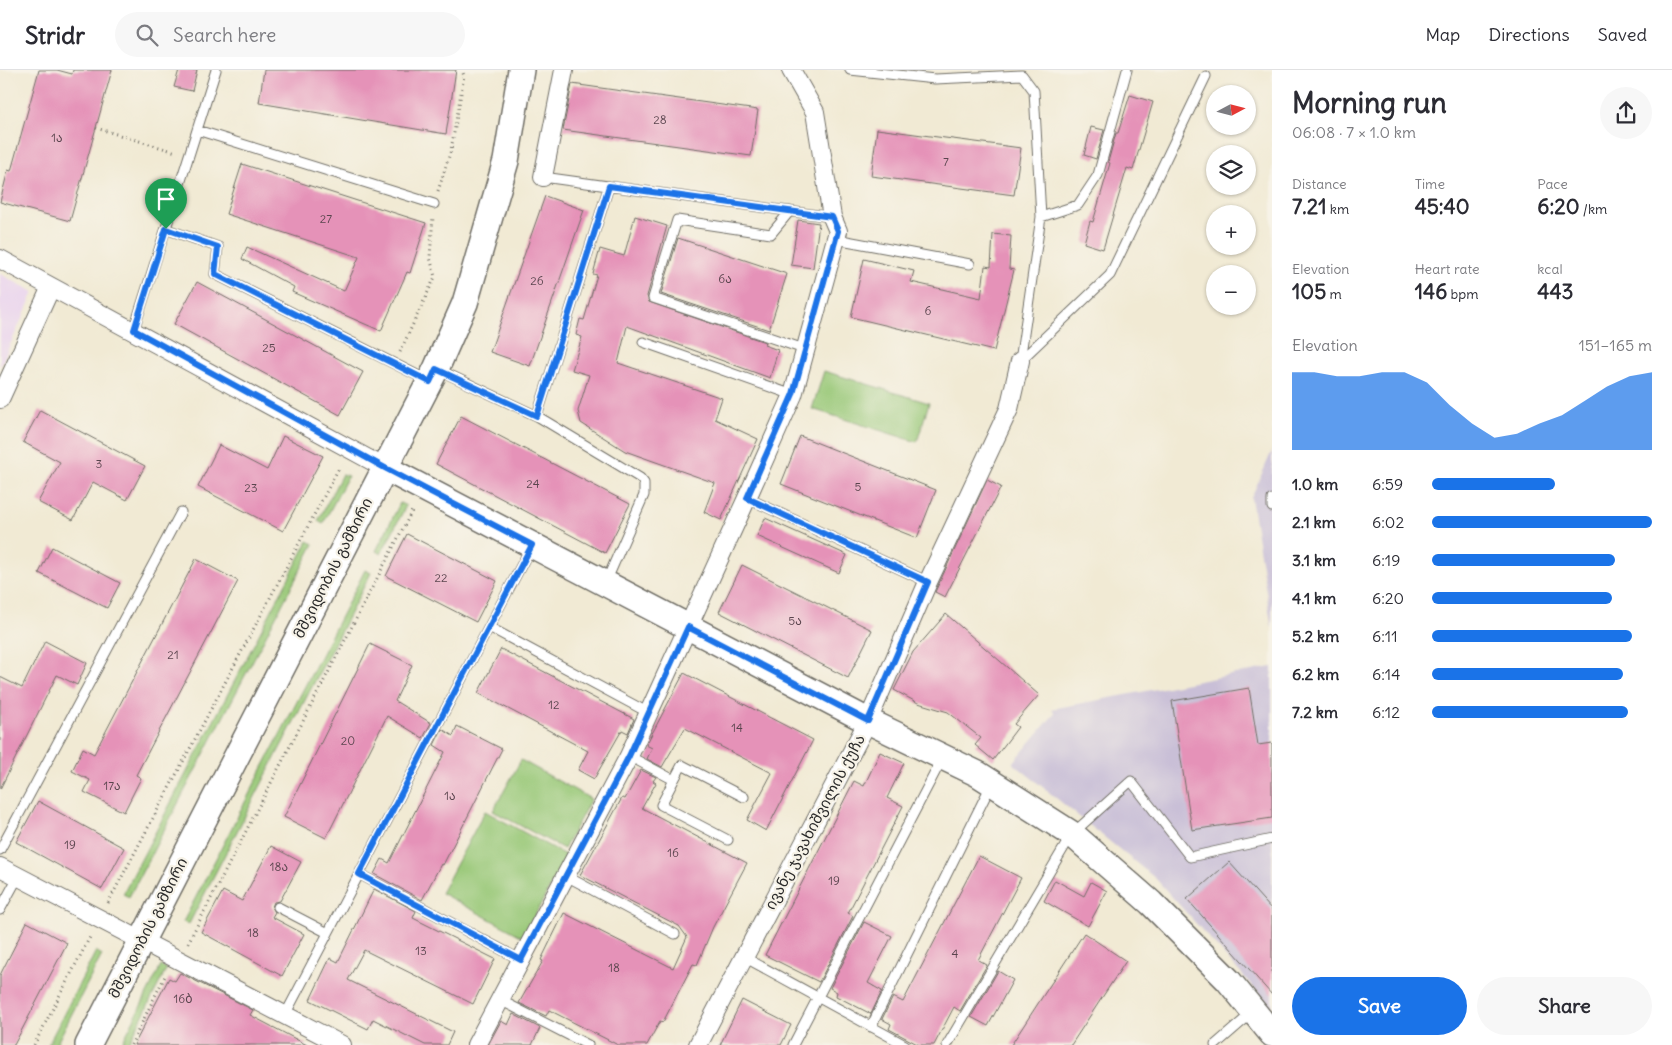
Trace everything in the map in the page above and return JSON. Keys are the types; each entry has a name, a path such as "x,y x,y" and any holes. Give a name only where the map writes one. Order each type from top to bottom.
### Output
{"street":[{"name":"მშვიდობის გამზირი","path":"88,1045 433,376 465,302 506,162 521,70"},
{"path":"542,177 564,70"},
{"path":"476,1045 629,756 793,394 807,350 838,231 832,217 815,112 791,70"},
{"path":"0,259 134,330 385,468 605,584 868,721 992,782 1072,834 1151,903 1228,980 1272,1034"},
{"path":"0,399 51,287"},
{"name":"ივანე ჯავახიშვილის ქუჩა","path":"698,1045 868,721 928,582 1009,409 1020,361"},
{"path":"0,867 342,1045"}],"lane":[{"path":"134,330 216,70"},
{"name":"ივანე ჯავახიშვილის ქუჩა","path":"850,70 935,79 1022,75 1034,91 1041,216 1020,361"},
{"path":"1041,216 1078,205 1098,175 1127,70"},
{"path":"1020,361 1110,276 1206,76"},
{"path":"197,130 434,204"},
{"path":"542,177 832,217"},
{"path":"537,416 609,186"},
{"path":"790,211 771,234 677,220 653,298 807,350"},
{"path":"166,229 218,247 215,274 433,376 537,416 640,478 644,483 644,495 605,584"},
{"path":"836,239 970,264"},
{"path":"643,342 793,394"},
{"path":"747,498 928,582"},
{"path":"1272,499 1272,507"},
{"path":"0,850 181,512"},
{"path":"285,1015 532,545"},
{"path":"489,627 649,713"},
{"path":"629,756 674,780"},
{"path":"793,1045 943,757"},
{"path":"728,840 660,805 682,764 744,797"},
{"path":"947,1045 1072,834 1131,781 1190,857 1272,839"},
{"path":"872,1027 992,782"},
{"path":"359,874 521,960"},
{"path":"0,910 18,876"},
{"path":"566,876 675,934"},
{"path":"278,907 328,933"},
{"path":"744,957 905,1045"},
{"path":"500,1000 588,1045"},
{"path":"1215,1045 1255,1011"}],"path":[{"path":"96,128 189,155"},
{"path":"34,1045 339,468"},
{"path":"131,1045 169,968 180,960 413,509"}],"shaded area":[{"path":"0,274 34,292 0,367"},
{"path":"1272,451 1272,628 1251,498"},
{"path":"1272,667 1272,1008 1156,879 1013,763 1055,713 1052,709"}],"green space":[{"path":"824,371 929,403 917,442 812,409"},
{"path":"342,474 348,476 323,524 318,521"},
{"path":"400,503 406,506 381,554 376,551"},
{"path":"308,541 314,544 129,897 123,894"},
{"path":"365,570 371,573 189,924 183,922"},
{"path":"521,760 591,799 564,849 493,811"},
{"path":"485,811 567,856 523,937 441,893"},
{"path":"96,951 102,955 56,1045 48,1045"},
{"path":"161,966 167,968 128,1045 121,1045"}],"building":[{"path":"39,70 57,70 72,74 73,70 112,70 70,221 0,202 8,170 11,171"},
{"path":"179,70 197,70 192,91 174,87"},
{"path":"264,70 456,70 446,134 259,103"},
{"path":"572,84 758,110 751,156 563,130"},
{"path":"1130,95 1153,102 1133,170 1127,168 1103,249 1084,243 1090,221 1093,222 1110,163 1108,162 1116,133 1118,133"},
{"path":"1091,127 1104,130 1096,159 1084,155"},
{"path":"877,129 1021,148 1014,195 871,176"},
{"path":"242,164 426,223 410,273 407,272 381,331 292,292 294,287 242,259 247,247 344,291 359,257 226,214"},
{"path":"545,196 584,210 530,366 490,352"},
{"path":"635,216 667,226 647,296 649,302 765,342 764,345 778,350 770,378 627,326 618,363 722,398 715,419 758,439 721,520 704,512 715,483 625,451 581,423 578,411 589,375 572,370 582,337 576,335 580,319 584,320 597,275 593,274 600,249 624,256"},
{"path":"798,220 819,223 813,268 791,265"},
{"path":"993,234 1011,236 1009,269 1014,270 994,351 851,317 864,259 914,271 911,282 981,298 985,266 991,267"},
{"path":"678,238 787,274 769,330 661,294"},
{"path":"197,282 363,372 340,415 174,324"},
{"path":"40,410 145,466 127,500 93,482 73,520 38,502 60,462 23,442"},
{"path":"461,416 630,504 605,553 436,464"},
{"path":"283,436 323,456 283,531 198,487 219,445 267,470"},
{"path":"800,436 936,490 917,538 781,484"},
{"path":"987,480 1001,487 945,597 935,592"},
{"path":"765,518 847,555 839,573 757,536"},
{"path":"407,534 497,581 476,622 386,576"},
{"path":"52,547 120,583 107,608 39,573"},
{"path":"196,559 238,581 136,775 141,778 124,812 84,792 90,780 72,771 83,748 94,754"},
{"path":"742,565 872,630 848,678 719,612"},
{"path":"946,614 1039,695 1014,724 1018,727 993,760 975,745 981,738 948,712 918,703 894,690 913,652"},
{"path":"45,641 87,663 77,685 57,675 0,789 0,677 22,688"},
{"path":"370,644 412,665 395,701 431,723 423,738 387,716 326,838 284,817"},
{"path":"501,649 634,719 628,733 622,730 594,779 578,770 588,751 478,693"},
{"path":"684,673 813,740 766,831 747,820 772,773 685,728 662,767 647,759 652,748 646,745"},
{"path":"1249,688 1258,745 1272,743 1272,818 1192,830 1172,701"},
{"path":"457,726 502,749 443,865 441,864 422,900 374,874 382,859 389,863 445,752 434,745 442,729 453,736"},
{"path":"880,752 904,763 887,798 903,806 848,913 853,916 819,982 765,955 854,781 864,786"},
{"path":"641,770 656,777 653,781 656,783 642,808 747,863 713,927 697,965 693,964 663,1022 660,1021 647,1045 618,1045 549,1010 546,1016 519,1003 543,961 541,960 564,913 673,968 687,937 679,926 580,875 622,798 625,799"},
{"path":"38,801 124,848 102,889 16,842"},
{"path":"271,846 301,862 280,901 274,902 272,907 275,912 272,917 304,934 282,976 201,932 223,891 242,901"},
{"path":"979,856 1021,878 978,960 987,965 960,1011 954,1007 934,1045 919,1045 889,1029 891,1024 882,1019 893,997 903,1002"},
{"path":"1229,862 1272,910 1272,995 1187,899"},
{"path":"1055,880 1084,896 1091,882 1107,891 1088,926 1044,901"},
{"path":"374,889 416,911 413,918 495,959 473,1004 364,950 348,980 453,1032 447,1045 425,1045 373,1019 368,1029 310,1000 330,958 338,962"},
{"path":"27,922 67,943 14,1045 0,1045 0,975"},
{"path":"864,922 892,936 868,983 882,991 871,1014 836,996 837,992 830,988"},
{"path":"1084,933 1126,961 1071,1045 1011,1045"},
{"path":"998,971 1013,980 988,1026 971,1017"},
{"path":"180,973 253,1010 250,1015 307,1045 134,1045 169,978 175,981"},
{"path":"742,1000 791,1025 781,1045 720,1045"},
{"path":"513,1014 540,1028 532,1045 488,1045 501,1021 508,1025"}],"route":[{"path":"609,186 832,217 838,231 807,350 793,394 747,498 928,582 868,721 688,627 629,756 521,960 359,874 532,545 385,468 134,330 166,229 218,247 215,274 430,382 436,369 537,416 609,186"}]}
